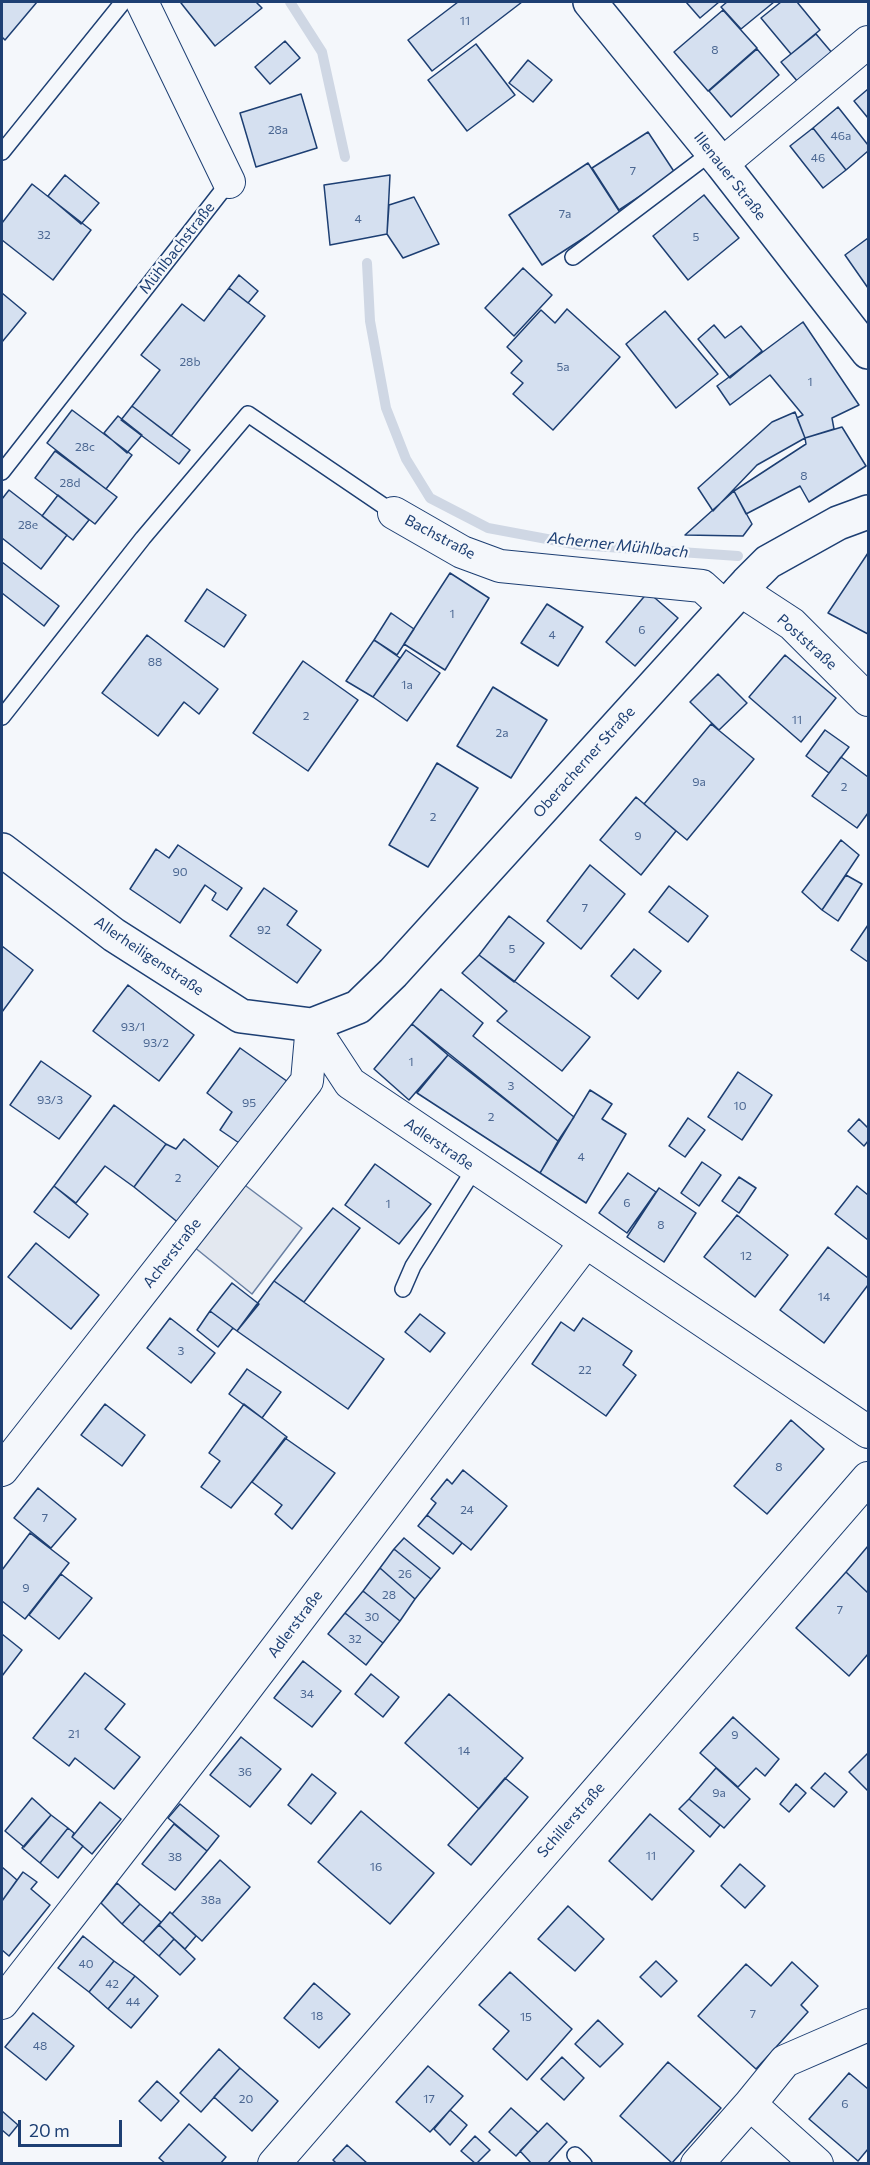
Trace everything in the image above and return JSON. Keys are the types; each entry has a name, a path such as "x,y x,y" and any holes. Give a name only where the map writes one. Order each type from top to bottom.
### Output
{"street":[{"name":"Mühlbachstraße","path":"142,2 229,182"},
{"name":"Illenauer Straße","path":"590,2 717,158 868,352"},
{"path":"717,158 868,42"},
{"name":"Oberacherner Straße","path":"312,1025 358,1007 393,973 745,585 838,523 868,512"},
{"name":"Bachstraße","path":"394,513 462,552 500,566 702,586 745,585"},
{"name":"Poststraße","path":"745,585 792,624 868,700"},
{"name":"Allerheiligenstraße","path":"2,850 114,935 241,1016 312,1025"},
{"name":"Adlerstraße","path":"312,1025 350,1083 868,1432"},
{"name":"Acherstraße","path":"2,1470 307,1081 312,1025"},
{"name":"Adlerstraße","path":"2,2004 585,1243"},
{"name":"Schillerstraße","path":"274,2163 868,1478"},
{"path":"697,2163 785,2061 868,2025"},
{"path":"750,2104 817,2163"}],"lane":[{"path":"2,152 123,2"},
{"path":"573,257 717,158"},
{"name":"Mühlbachstraße","path":"2,472 229,182"},
{"name":"Bachstraße","path":"2,717 143,538 248,414 394,513"},
{"path":"403,1289 413,1266 475,1168"}],"shaded area":[{"path":"234,1177 302,1228 252,1294 183,1238"}],"building":[{"path":"2,2 37,2 5,40 2,37"},
{"path":"256,2 262,8 215,46 181,3"},
{"path":"458,2 522,2 432,71 408,40"},
{"path":"686,2 719,2 700,18"},
{"path":"727,2 774,2 741,29 721,7"},
{"path":"781,2 797,2 820,30 791,54 761,18"},
{"path":"723,10 757,48 708,91 674,52"},
{"path":"816,34 833,54 798,82 781,62"},
{"path":"285,41 300,58 270,84 255,67"},
{"path":"476,44 515,95 467,131 428,80"},
{"path":"757,49 779,75 731,117 709,91"},
{"path":"528,60 552,80 533,102 509,83"},
{"path":"868,89 868,118 854,101"},
{"path":"301,94 317,148 256,167 240,113"},
{"path":"838,107 868,145 868,151 846,170 813,128"},
{"path":"813,128 846,170 823,188 790,146"},
{"path":"648,132 675,173 619,210 592,168"},
{"path":"588,163 621,214 542,265 509,215"},
{"path":"65,175 99,203 81,224 48,196"},
{"path":"390,175 387,234 330,245 324,185"},
{"path":"32,184 91,230 53,280 2,240 2,223"},
{"path":"704,195 739,238 688,280 653,236"},
{"path":"414,197 439,244 403,258 387,234 389,205"},
{"path":"868,238 868,288 845,255"},
{"path":"523,268 552,295 514,336 485,308"},
{"path":"239,275 258,291 248,303 229,288"},
{"path":"229,288 265,316 171,436 132,406 160,370 141,355 182,304 204,321"},
{"path":"2,293 26,313 2,342"},
{"path":"567,309 620,357 553,430 513,394 523,383 511,373 522,361 507,347 541,310 555,323"},
{"path":"665,311 718,374 676,408 626,344"},
{"path":"803,322 859,405 832,418 834,429 805,438 797,418 803,415 770,375 730,405 717,386"},
{"path":"714,325 725,338 741,326 762,351 730,378 698,339"},
{"path":"132,406 190,450 179,464 121,420"},
{"path":"72,410 132,455 106,489 47,443"},
{"path":"795,412 805,438 757,465 713,511 698,488 772,422"},
{"path":"118,416 142,435 127,453 104,433"},
{"path":"842,427 866,466 809,502 800,486 746,514 734,491 806,444 805,438"},
{"path":"55,451 117,497 95,524 35,478"},
{"path":"9,490 67,535 41,569 2,538 2,499"},
{"path":"734,491 752,524 743,536 685,535"},
{"path":"58,495 89,520 73,540 42,516"},
{"path":"868,553 868,634 828,613"},
{"path":"2,562 59,606 44,626 2,593"},
{"path":"450,573 489,598 445,670 404,644"},
{"path":"207,589 246,615 224,647 185,621"},
{"path":"648,592 678,618 635,666 606,642"},
{"path":"547,604 583,627 558,666 521,643"},
{"path":"391,613 414,629 397,655 374,640"},
{"path":"147,635 218,689 199,714 184,702 158,736 102,693"},
{"path":"374,640 400,658 373,697 346,681"},
{"path":"406,650 440,673 407,721 373,697"},
{"path":"785,655 836,698 801,742 749,697"},
{"path":"303,661 358,700 308,771 253,733"},
{"path":"718,674 747,703 719,730 690,702"},
{"path":"493,687 547,720 511,778 457,746"},
{"path":"711,724 754,759 687,840 644,804"},
{"path":"825,730 849,747 829,773 806,756"},
{"path":"841,757 868,777 868,813 857,828 812,796"},
{"path":"437,763 478,788 428,867 389,845"},
{"path":"636,797 676,831 641,875 600,840"},
{"path":"841,840 859,855 822,910 802,892"},
{"path":"178,845 242,888 227,910 212,900 216,893 205,885 180,923 130,889 156,849 169,858"},
{"path":"590,865 625,894 581,949 547,921"},
{"path":"846,875 862,884 838,921 822,910"},
{"path":"669,886 708,916 688,942 649,912"},
{"path":"264,888 297,911 287,925 321,950 297,983 230,936"},
{"path":"509,916 544,943 514,982 479,955"},
{"path":"868,925 868,962 851,950"},
{"path":"2,946 33,970 2,1012"},
{"path":"634,949 661,971 638,999 611,976"},
{"path":"479,955 590,1037 562,1071 497,1021 507,1011 462,973"},
{"path":"128,985 194,1035 159,1081 93,1031"},
{"path":"441,989 483,1023 473,1036 574,1117 558,1141 412,1024"},
{"path":"412,1024 448,1055 409,1100 374,1069"},
{"path":"240,1048 291,1084 245,1147 220,1130 232,1112 207,1093"},
{"path":"448,1055 558,1141 540,1173 417,1093"},
{"path":"41,1061 91,1096 59,1139 10,1105"},
{"path":"738,1072 772,1095 742,1140 708,1117"},
{"path":"590,1090 612,1104 602,1119 626,1134 586,1203 540,1173"},
{"path":"114,1105 166,1144 134,1187 105,1166 76,1203 54,1186"},
{"path":"688,1118 705,1130 685,1157 669,1146"},
{"path":"859,1119 868,1128 868,1141 864,1146 848,1131"},
{"path":"184,1139 222,1170 180,1224 134,1187 166,1144 176,1149"},
{"path":"702,1162 721,1175 699,1206 681,1193"},
{"path":"375,1164 431,1204 399,1244 345,1205"},
{"path":"628,1173 656,1192 627,1233 599,1213"},
{"path":"739,1177 756,1188 739,1213 722,1201"},
{"path":"54,1186 88,1214 69,1238 34,1212"},
{"path":"857,1186 868,1195 868,1240 835,1214"},
{"path":"659,1188 696,1213 664,1262 627,1237"},
{"path":"333,1208 360,1228 304,1302 274,1281"},
{"path":"737,1215 788,1255 755,1297 704,1257"},
{"path":"36,1243 99,1295 71,1329 8,1277"},
{"path":"828,1247 868,1278 868,1285 824,1343 780,1310"},
{"path":"274,1281 384,1359 348,1409 237,1331"},
{"path":"232,1283 259,1304 237,1331 210,1311"},
{"path":"210,1311 233,1328 218,1347 197,1330"},
{"path":"420,1314 445,1333 430,1352 405,1332"},
{"path":"170,1318 215,1353 191,1383 147,1348"},
{"path":"583,1318 632,1351 623,1365 636,1375 606,1416 532,1364 561,1322 574,1331"},
{"path":"247,1369 281,1392 262,1418 229,1394"},
{"path":"105,1404 145,1435 122,1466 81,1435"},
{"path":"244,1404 287,1437 231,1508 201,1487 220,1461 209,1453"},
{"path":"791,1420 824,1449 767,1514 734,1486"},
{"path":"285,1438 335,1473 292,1529 275,1514 282,1505 252,1482"},
{"path":"463,1470 507,1506 471,1550 427,1515 436,1503 431,1499 447,1479 452,1484"},
{"path":"38,1488 76,1519 51,1548 14,1518"},
{"path":"427,1515 462,1543 453,1554 418,1526"},
{"path":"30,1533 69,1563 25,1619 2,1601 2,1570"},
{"path":"404,1538 440,1568 431,1579 394,1549"},
{"path":"868,1546 868,1593 846,1572"},
{"path":"394,1549 431,1579 415,1599 380,1568"},
{"path":"380,1568 415,1599 400,1621 363,1591"},
{"path":"846,1572 868,1593 868,1654 849,1676 796,1628"},
{"path":"61,1574 92,1598 59,1639 29,1615"},
{"path":"363,1591 400,1621 383,1643 345,1613"},
{"path":"345,1613 383,1643 366,1665 328,1634"},
{"path":"2,1634 22,1650 2,1676"},
{"path":"303,1661 341,1691 312,1727 274,1698"},
{"path":"85,1673 125,1704 105,1729 140,1757 114,1789 75,1758 69,1766 33,1738"},
{"path":"371,1674 399,1697 383,1717 355,1694"},
{"path":"449,1694 523,1758 479,1809 405,1743"},
{"path":"733,1717 779,1759 765,1776 756,1768 738,1787 700,1753"},
{"path":"241,1737 281,1769 250,1807 210,1775"},
{"path":"868,1753 868,1791 849,1772"},
{"path":"716,1768 750,1799 724,1828 689,1799"},
{"path":"825,1773 847,1792 834,1807 811,1788"},
{"path":"312,1774 336,1793 311,1824 288,1805"},
{"path":"505,1778 528,1797 471,1865 448,1845"},
{"path":"796,1784 806,1793 789,1812 780,1804"},
{"path":"32,1798 51,1815 24,1847 5,1831"},
{"path":"689,1799 720,1825 710,1837 679,1809"},
{"path":"100,1802 121,1819 92,1854 72,1837"},
{"path":"180,1804 219,1836 207,1851 168,1818"},
{"path":"361,1811 434,1873 390,1924 318,1862"},
{"path":"650,1814 694,1851 652,1900 609,1861"},
{"path":"51,1815 68,1828 40,1863 22,1848"},
{"path":"174,1824 207,1851 175,1890 142,1864"},
{"path":"68,1828 74,1833 72,1837 83,1846 58,1878 40,1863"},
{"path":"220,1860 250,1887 202,1941 172,1914"},
{"path":"740,1864 765,1886 745,1908 721,1886"},
{"path":"2,1867 17,1880 2,1901"},
{"path":"23,1872 37,1882 31,1889 50,1905 9,1956 2,1950 2,1901"},
{"path":"117,1883 140,1904 122,1924 101,1903"},
{"path":"140,1904 161,1922 143,1942 122,1924"},
{"path":"568,1906 604,1939 575,1971 538,1939"},
{"path":"170,1912 196,1936 185,1949 159,1925"},
{"path":"159,1925 174,1939 159,1956 143,1942"},
{"path":"83,1936 114,1961 89,1992 58,1968"},
{"path":"174,1939 195,1959 180,1975 159,1956"},
{"path":"114,1961 135,1976 108,2009 89,1992"},
{"path":"656,1961 677,1981 661,1997 640,1977"},
{"path":"792,1962 818,1986 801,2005 808,2012 756,2069 698,2016 746,1964 771,1986"},
{"path":"510,1972 572,2029 527,2080 493,2049 509,2031 479,2005"},
{"path":"135,1976 158,1996 131,2028 108,2009"},
{"path":"314,1983 350,2014 319,2048 284,2018"},
{"path":"33,2013 74,2046 46,2080 5,2047"},
{"path":"598,2020 623,2044 600,2067 575,2044"},
{"path":"219,2049 240,2068 201,2112 180,2093"},
{"path":"562,2057 584,2078 564,2100 541,2079"},
{"path":"668,2062 721,2108 672,2163 620,2116"},
{"path":"428,2066 463,2096 430,2132 396,2102"},
{"path":"240,2068 278,2101 252,2131 214,2097"},
{"path":"849,2073 868,2089 868,2149 858,2161 809,2119"},
{"path":"157,2081 179,2101 161,2121 139,2101"},
{"path":"511,2108 538,2132 516,2156 489,2132"},
{"path":"450,2110 467,2125 450,2145 434,2129"},
{"path":"2,2111 18,2125 9,2136 2,2130"},
{"path":"547,2123 567,2142 547,2164 532,2164 520,2151"},
{"path":"189,2124 226,2157 220,2164 166,2164 159,2158"},
{"path":"475,2136 490,2150 476,2164 461,2151"},
{"path":"347,2145 368,2164 337,2164 333,2160"}],"waterway":[{"name":"Acherner Mühlbach","path":"290,2 322,52 345,157"},
{"name":"Acherner Mühlbach","path":"367,263 370,321 386,408 406,459 430,498 488,528 579,545 738,556"}]}
